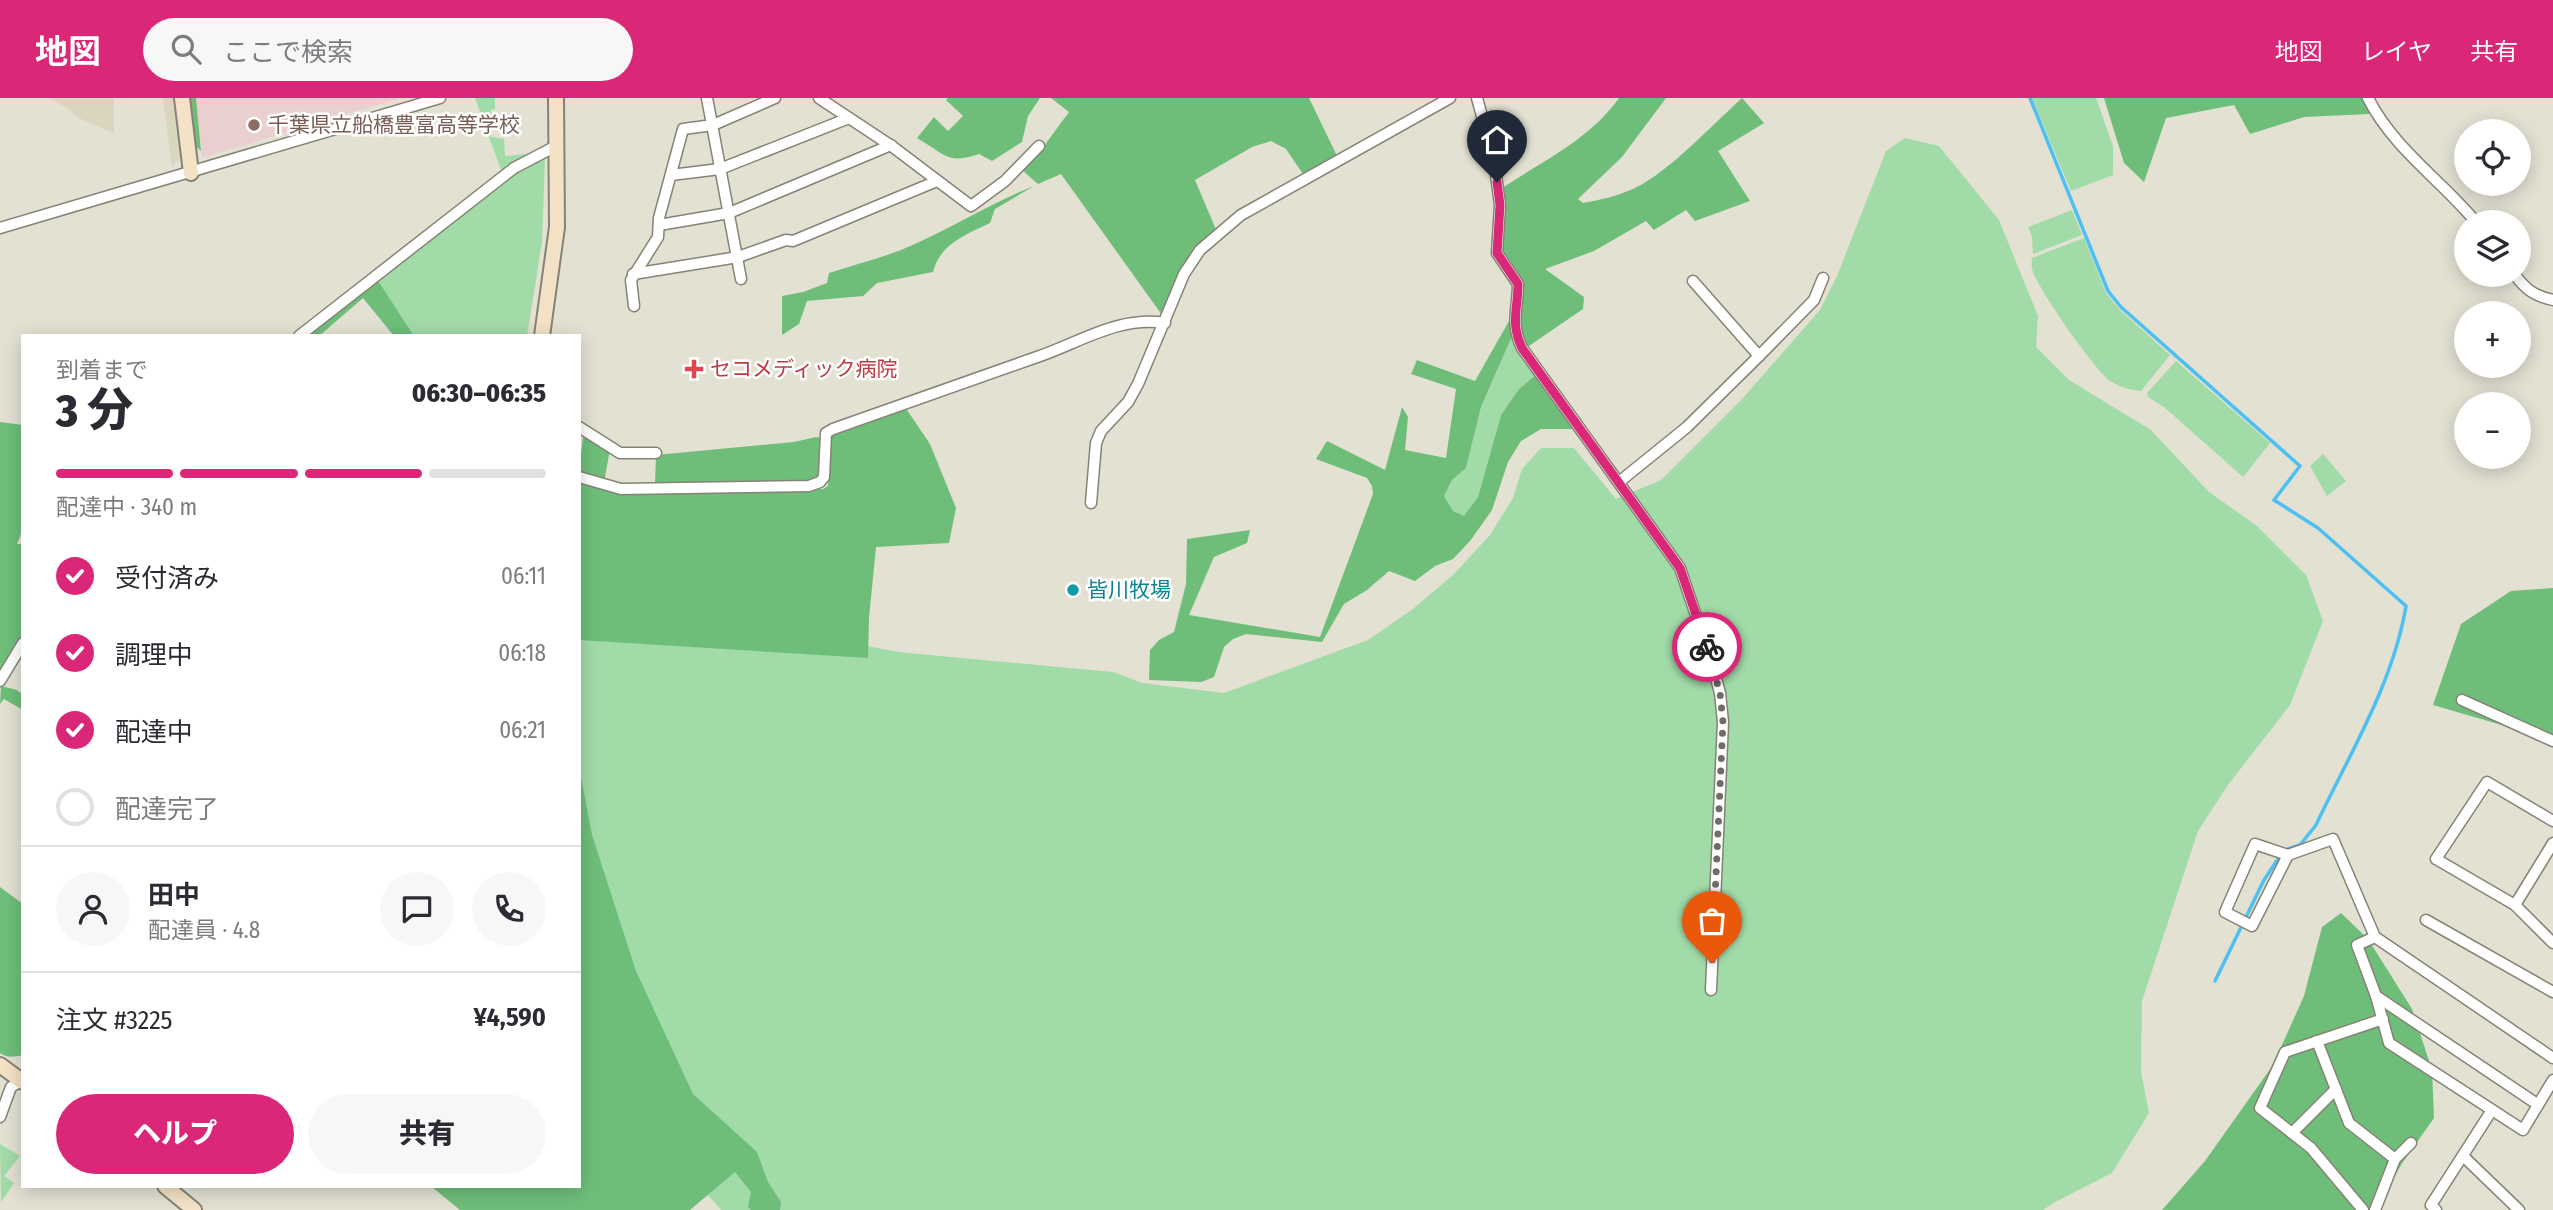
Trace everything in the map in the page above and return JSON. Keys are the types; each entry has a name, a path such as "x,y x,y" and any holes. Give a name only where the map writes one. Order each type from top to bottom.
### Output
{"street":[{"path":"182,98 191,173"},
{"path":"0,228 440,98"},
{"path":"541,334 557,227 556,98"},
{"path":"708,98 741,279"},
{"path":"634,306 631,280 658,237 683,129 713,125 775,98"},
{"path":"819,98 891,145 971,206 1005,181 1039,146"},
{"path":"1091,503 1096,443 1101,431 1128,402 1191,261 1241,215 1450,98"},
{"path":"1477,98 1494,160 1500,205 1497,253 1518,284 1515,334 1522,348 1680,568 1720,693 1723,722 1711,990"},
{"path":"2368,98 2379,121 2464,210"},
{"path":"671,175 720,169 849,118"},
{"path":"302,334 514,168 558,145"},
{"path":"659,225 729,214 891,145"},
{"path":"633,274 738,257 786,240 793,241 937,181"},
{"path":"1619,482 1687,427 1759,356 1814,300 1822,278"},
{"path":"1693,281 1759,356"},
{"path":"2523,287 2537,297 2553,300"},
{"path":"581,478 621,489 809,486 820,482 824,477 826,433 833,429 1051,352 1108,327 1146,320 1165,323"},
{"path":"581,429 620,453 656,453"},
{"path":"0,681 21,646"},
{"path":"2462,699 2553,741"},
{"path":"2553,821 2487,782 2436,859 2515,905 2553,943"},
{"path":"2288,855 2252,926 2225,912 2255,844 2288,855 2333,839 2375,937 2553,1059"},
{"path":"2515,905 2553,843"},
{"path":"2426,920 2553,992"},
{"path":"2375,937 2357,945 2376,996 2389,1043 2523,1130 2553,1080"},
{"path":"2376,996 2537,1104"},
{"path":"2363,1210 2311,1148 2260,1108 2285,1052 2383,1019"},
{"path":"2317,1041 2349,1123 2395,1159"},
{"path":"0,1065 21,1079"},
{"path":"0,1117 11,1087 21,1081"},
{"path":"2292,1133 2336,1089"},
{"path":"2436,1210 2431,1205 2492,1110"},
{"path":"2375,1210 2395,1159 2411,1143"},
{"path":"2463,1156 2518,1210"},
{"path":"167,1188 194,1210"}],"shaded area":[{"path":"50,98 114,98 114,134 77,117"},
{"path":"163,98 176,98 177,104 182,155 172,168"},
{"name":"千葉県立船橋豊富高等学校","path":"196,98 400,98 202,158"}],"green space":[{"path":"189,98 196,98 201,151 194,145"},
{"path":"475,98 495,98 495,109 491,110 491,137 504,139 505,156 526,154 501,170"},
{"path":"1040,98 1028,116 1022,142 992,161 979,154 960,158 946,156 917,138 934,117 948,131 963,116 946,100"},
{"path":"1051,98 1309,98 1338,158 1305,177 1286,149 1271,141 1252,147 1195,180 1217,232 1162,315 1061,174 1038,184 1022,170 1041,150 1069,112"},
{"path":"1619,98 1666,98 1622,157 1578,199 1583,203 1635,188 1662,171 1742,98 1764,123 1718,151 1750,201 1695,221 1686,210 1654,230 1646,221 1594,251 1545,269 1584,297 1583,309 1526,348 1518,320 1521,280 1500,253 1502,188 1580,137 1607,113"},
{"path":"2032,98 2096,98 2113,146 2113,175 2071,191"},
{"path":"2104,98 2367,98 2369,114 2304,117 2250,134 2234,105 2166,118 2144,182 2124,163"},
{"path":"1905,138 1939,146 1999,220 2038,316 2036,347 2069,380 2151,430 2209,492 2257,526 2306,575 2323,621 2290,705 2228,785 2198,831 2142,1001 2141,1072 2149,1113 2112,1173 2043,1210 721,1210 648,1126 581,1026 581,610 825,638 898,652 1113,672 1142,683 1224,693 1368,640 1413,609 1453,575 1490,535 1513,498 1522,469 1541,448 1574,448 1616,499 1661,480 1743,398 1820,310 1837,276 1886,151"},
{"path":"545,157 542,242 527,334 413,334 377,279 516,173"},
{"path":"1034,186 995,209 990,223 963,236 948,247 936,262 933,272 877,283 863,296 807,301 799,324 782,335 782,296 827,283 829,273 901,250"},
{"path":"2072,210 2082,235 2033,254 2032,237 2028,227"},
{"path":"2084,238 2106,293 2120,310 2170,355 2141,391 2117,385 2102,374 2055,310 2032,269 2032,258"},
{"path":"377,279 413,334 392,334 363,298 321,334 306,334"},
{"path":"1509,321 1512,336 1481,407 1466,468 1452,480 1444,496 1453,511 1464,516 1478,497 1501,415 1519,389 1537,374 1575,429 1541,429 1521,441 1508,462 1492,510 1453,559 1435,566 1415,581 1389,571 1367,590 1344,604 1322,642 1246,634 1233,639 1224,647 1214,677 1201,682 1149,680 1150,650 1159,640 1174,632 1186,584 1187,539 1250,530 1247,543 1214,557 1189,615 1320,637 1373,494 1367,478 1316,459 1327,441 1385,470 1402,407 1408,417 1405,450 1446,458 1456,389 1411,374 1417,360 1475,381"},
{"path":"1512,336 1519,352 1537,374 1519,389 1501,415 1478,497 1464,517 1453,511 1444,496 1452,480 1466,468 1481,407"},
{"path":"2176,361 2270,443 2243,477 2164,407 2148,397 2147,393"},
{"path":"905,407 930,444 956,508 949,543 876,547 868,658 581,640 581,481 604,490 622,492 823,489 828,486 829,434"},
{"path":"0,422 21,425 21,534 17,544 21,544 21,641 0,674"},
{"path":"585,436 610,449 604,483 581,474"},
{"path":"822,438 823,469 819,478 810,482 655,484 656,455 794,442"},
{"path":"2323,454 2346,481 2327,496 2310,466"},
{"path":"2553,588 2553,740 2433,705 2461,624 2511,591"},
{"path":"1,686 21,693 21,709 4,699 0,704"},
{"path":"581,777 592,835 636,971 693,1094 757,1152 768,1182 781,1202 780,1210 751,1210 748,1207 751,1192 735,1172 690,1210 460,1210 433,1188 581,1188"},
{"path":"0,887 21,903 21,1055 5,1056 0,1053"},
{"path":"2341,913 2368,939 2412,1009 2432,1070 2434,1118 2374,1210 2162,1210 2205,1161 2273,1065 2304,996 2322,927"},
{"path":"0,1144 20,1156 4,1176 14,1183 1,1202"}],"waterway":[{"path":"2030,98 2108,291 2121,307 2300,466 2274,500 2318,528 2406,606 2391,663 2356,746 2316,825 2300,845 2285,850"},
{"path":"2215,981 2264,880 2280,856"}],"way so far":[{"path":"1707,647 1720,693 1723,722 1712,963"}],"place":[{"name":"千葉県立船橋豊富高等学校","path":"254,125"},
{"name":"セコメディック病院","path":"694,369"},
{"name":"皆川牧場","path":"1073,590"}],"route":[{"path":"1497,182 1500,205 1497,253 1518,284 1515,334 1522,348 1680,568 1707,647"}]}
